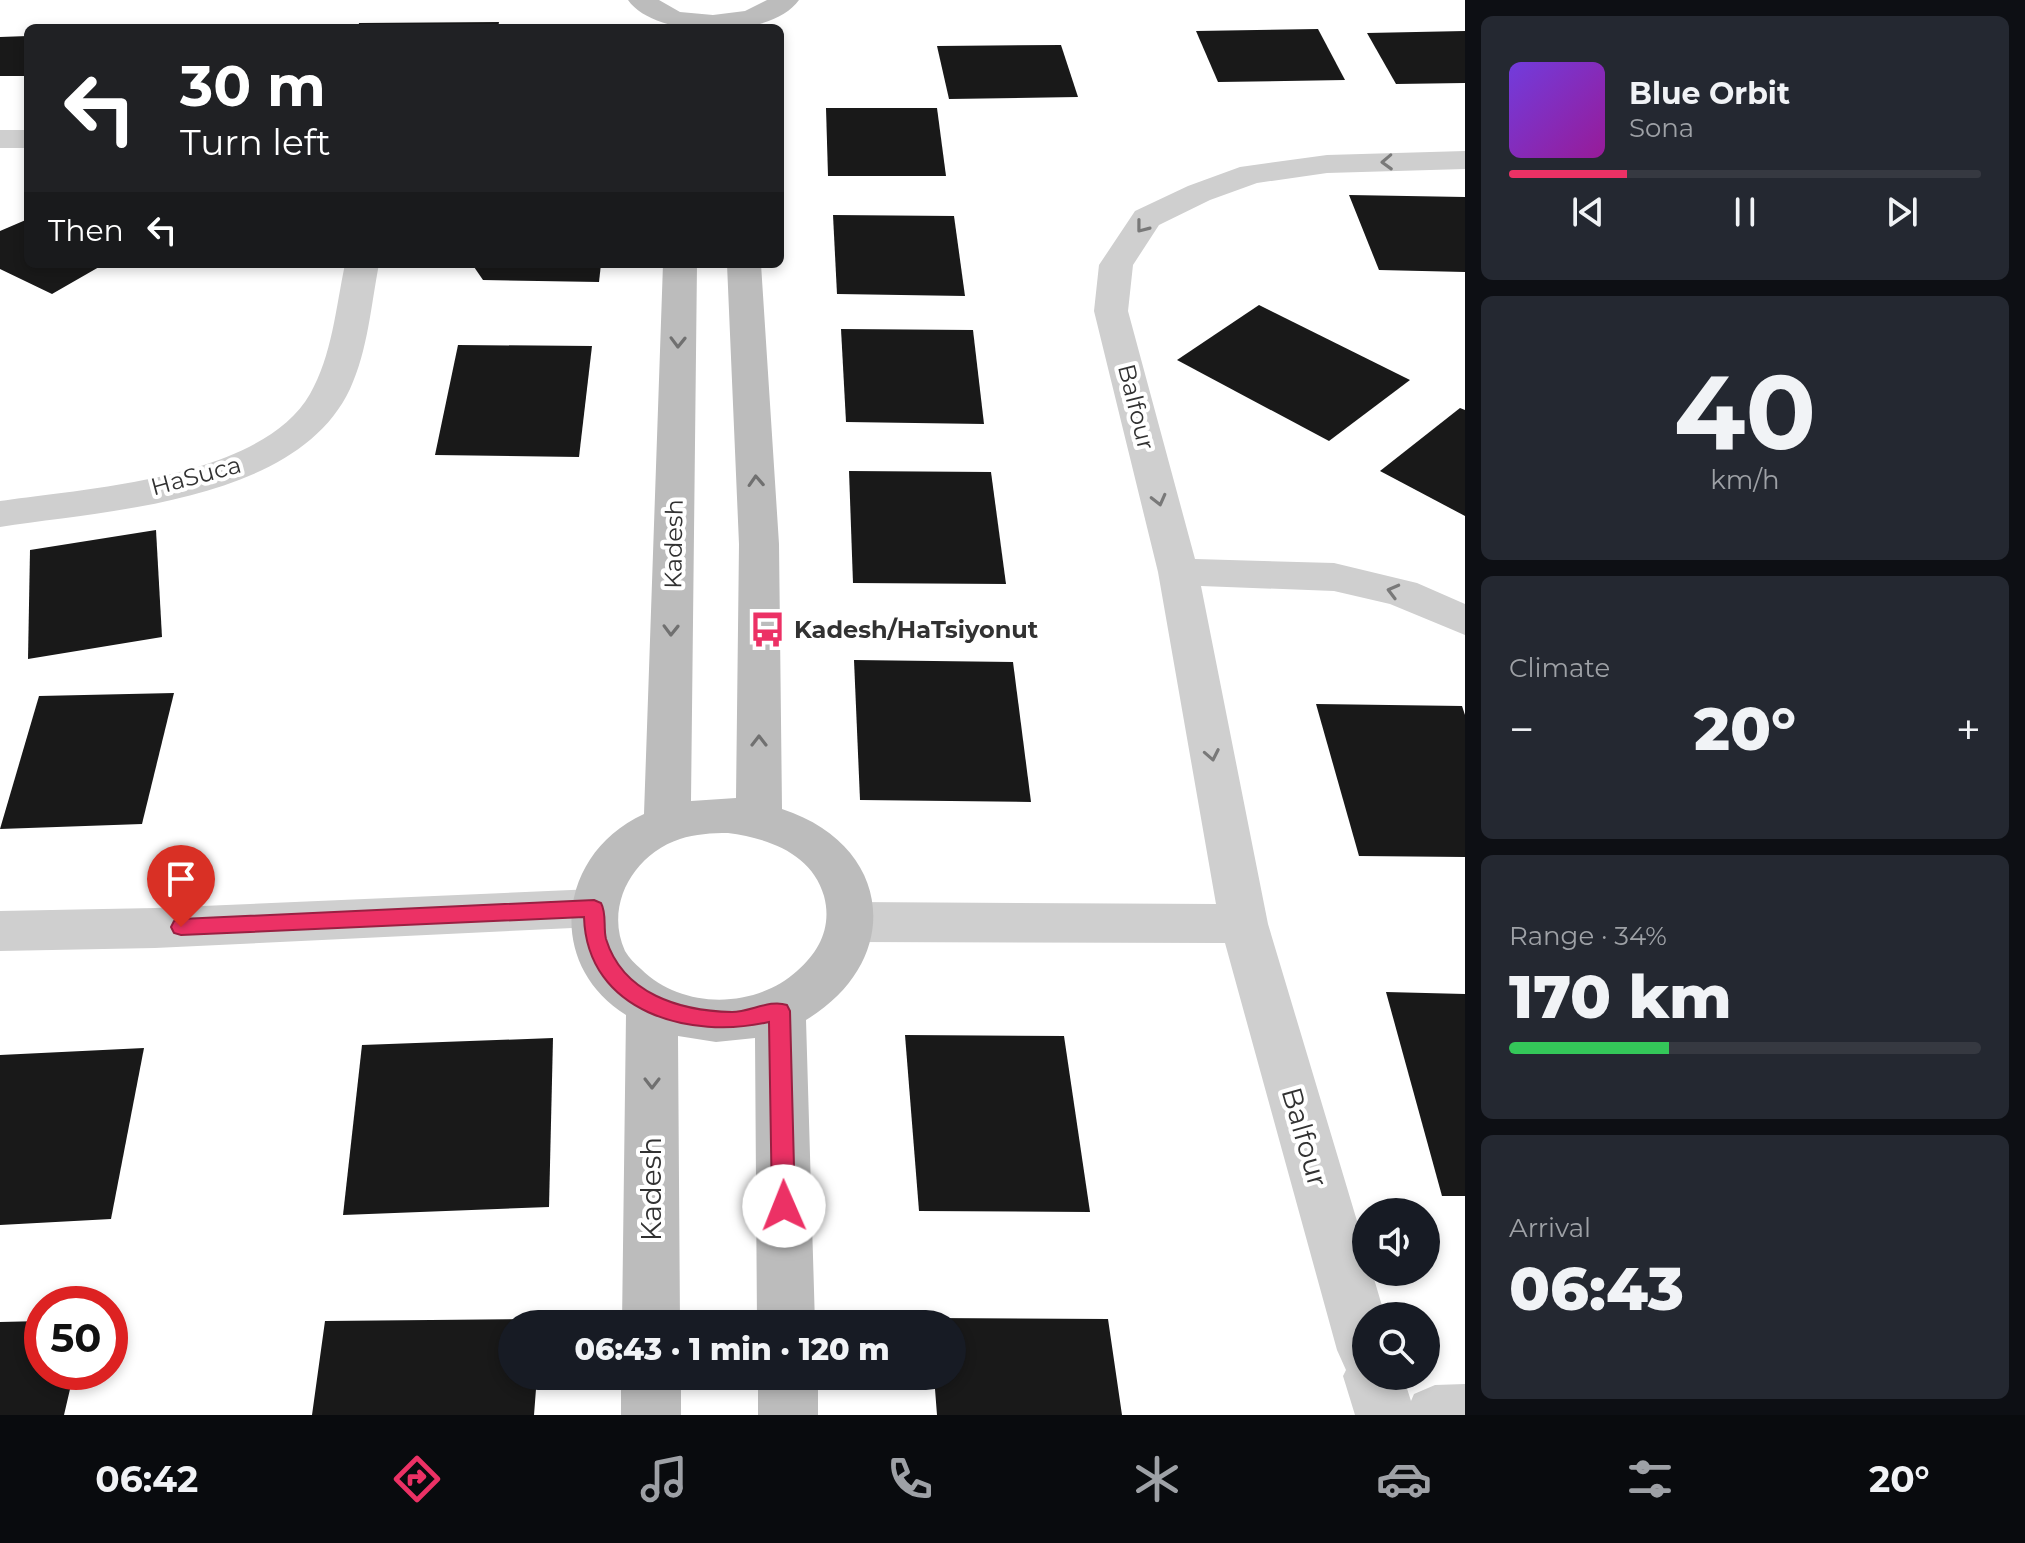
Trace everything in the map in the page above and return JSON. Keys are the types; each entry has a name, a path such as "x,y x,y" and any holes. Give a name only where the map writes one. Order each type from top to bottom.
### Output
{"main road":[{"path":"642,0 679,24 722,24"},
{"path":"739,24 770,12 785,0"},
{"name":"Kadesh","path":"667,824 680,268"},
{"path":"744,268 759,544 759,819"},
{"path":"728,815 759,819 797,833 827,857 846,887 852,922 841,957 817,988 780,1011 737,1021 693,1019 652,1005 624,986 605,963 595,936 594,908 601,881 617,858 639,838 667,824 697,816 728,815"},
{"name":"Kadesh","path":"651,1310 652,1005"},
{"path":"780,1011 786,1310"},
{"path":"651,1390 651,1415"},
{"path":"788,1390 788,1415"}],"street":[{"path":"0,139 24,139"},
{"name":"Balfour","path":"1352,1302 1244,924 1178,572 1111,311 1116,265 1147,218 1199,193 1251,174 1327,164 1465,160"},
{"name":"HaSuca","path":"0,514 173,486 224,473 269,453 304,425 324,403 342,357 361,268"},
{"path":"1178,572 1334,577 1402,593 1465,621"},
{"path":"0,931 155,928 594,908"},
{"path":"852,922 1244,924"},
{"path":"1377,1390 1385,1415"},
{"path":"1435,1415 1465,1414"}],"building":[{"path":"499,22 499,24 359,23"},
{"path":"1318,29 1345,80 1218,82 1196,31"},
{"path":"1465,31 1465,83 1396,84 1367,33"},
{"path":"24,36 24,76 0,76 0,37"},
{"path":"1061,45 1078,97 949,99 937,46"},
{"path":"826,108 937,108 946,176 828,176"},
{"path":"1349,195 1465,197 1465,272 1379,270"},
{"path":"833,215 954,216 965,296 837,294"},
{"path":"24,221 24,268 97,268 52,294 0,269 0,231"},
{"path":"475,268 601,268 599,282 483,280"},
{"path":"1259,305 1410,380 1329,441 1177,360"},
{"path":"841,329 973,330 984,424 846,422"},
{"path":"458,345 592,346 579,457 435,455"},
{"path":"1460,408 1465,410 1465,516 1380,471"},
{"path":"849,471 991,472 1006,584 853,583"},
{"path":"156,530 162,637 28,659 30,550"},
{"path":"854,660 1013,662 1031,802 860,800"},
{"path":"174,693 142,824 0,829 39,696"},
{"path":"1316,704 1462,706 1465,715 1465,857 1359,856"},
{"path":"1386,992 1465,994 1465,1196 1442,1196"},
{"path":"905,1035 1064,1036 1090,1212 919,1211"},
{"path":"553,1038 549,1207 343,1215 362,1045"},
{"path":"144,1048 111,1219 0,1225 0,1055"},
{"path":"966,1318 1108,1319 1122,1415 937,1415 935,1390 966,1390"},
{"path":"498,1319 498,1390 536,1390 534,1415 312,1415 325,1321"},
{"path":"24,1321 24,1390 70,1390 64,1415 0,1415 0,1322"}],"place":[{"name":"Kadesh/HaTsiyonut","path":"768,630"}],"route":[{"path":"181,927 594,908 595,936 605,963 624,986 652,1005 693,1019 737,1021 780,1011 784,1206"}]}
